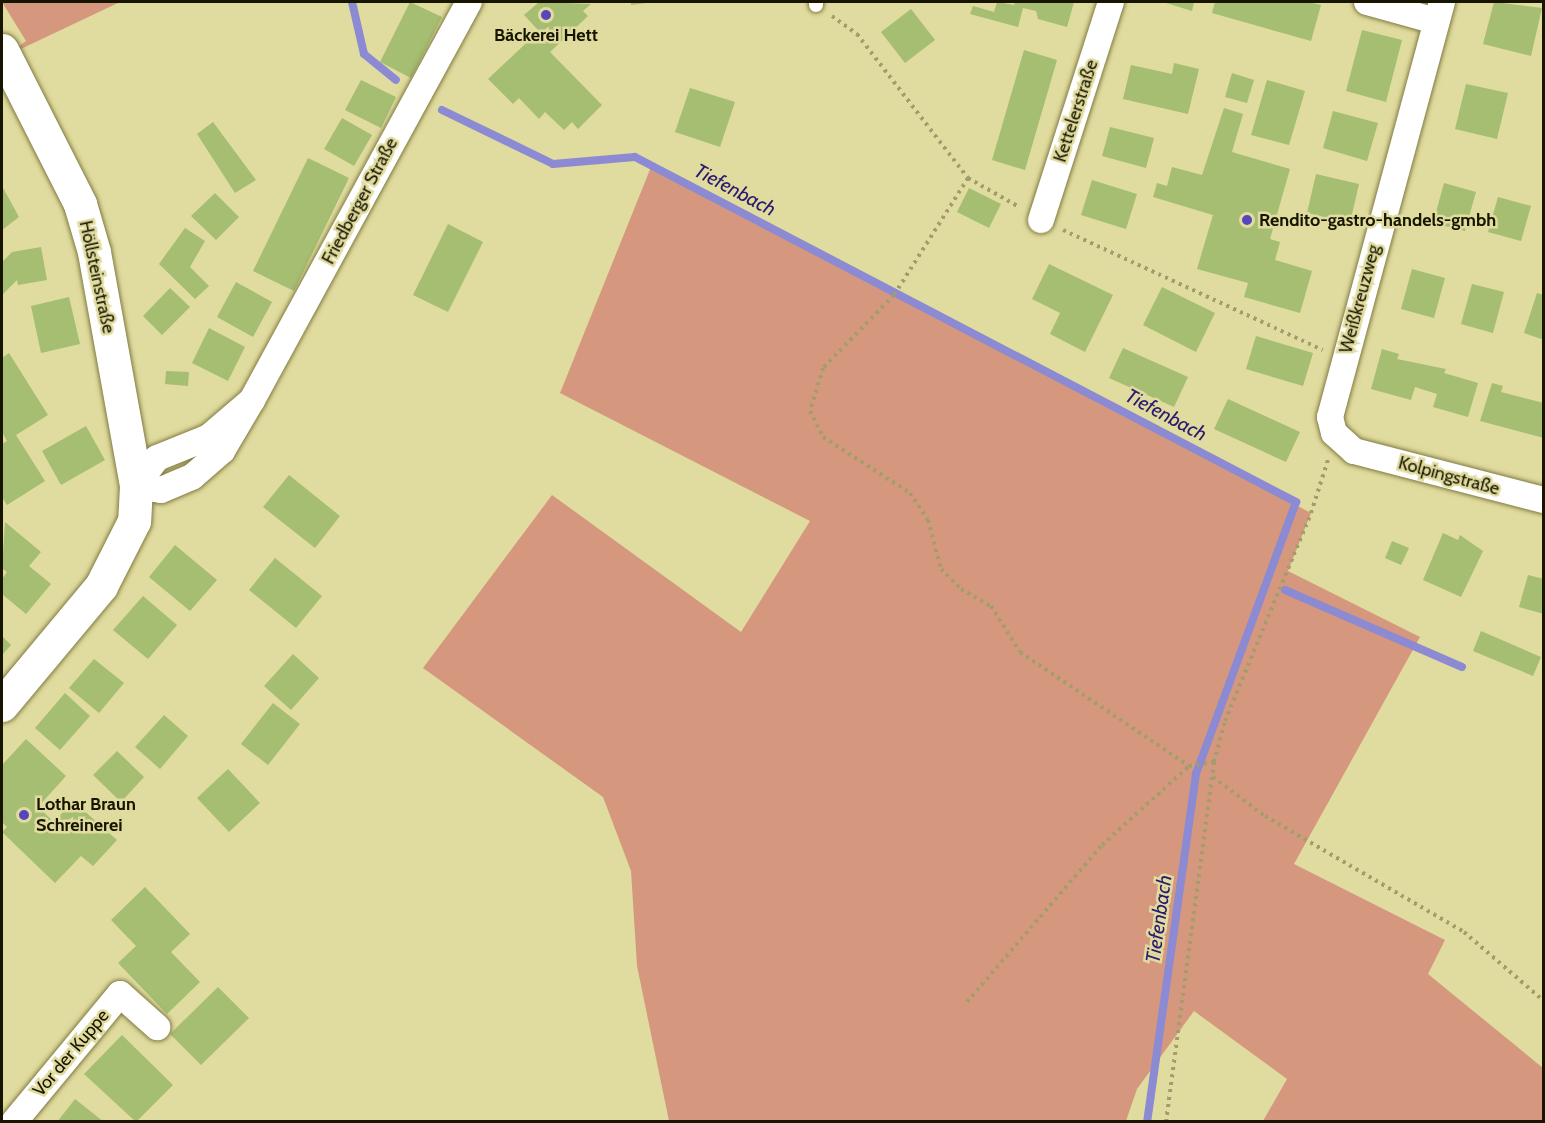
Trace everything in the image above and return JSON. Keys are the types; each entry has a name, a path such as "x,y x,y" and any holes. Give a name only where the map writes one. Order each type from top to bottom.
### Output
{"street":[{"name":"Friedberger Straße","path":"136,486 157,458 209,437 252,400 469,2"},
{"name":"Kettelerstraße","path":"1041,219 1111,2"},
{"path":"1367,2 1439,11"},
{"name":"Weißkreuzweg","path":"1334,433 1331,403 1439,11"},
{"name":"Höllsteinstraße","path":"2,50 80,204 94,252 136,486"},
{"name":"Kolpingstraße","path":"1334,433 1354,451 1544,500"},
{"path":"2,705 101,586 134,521 136,486"},
{"name":"Vor der Kuppe","path":"14,1122 120,994 158,1027"}],"path":[{"path":"968,178 894,295 823,368 810,411 822,437 910,493 928,520 940,569 961,589 991,606 1020,652 1190,766"},
{"path":"1166,1122 1214,762 1225,721 1311,513 1334,433"},
{"path":"967,1002 1102,845 1190,766 1214,762"},
{"path":"1213,777 1265,816 1464,932 1544,1001"}],"shaded area":[{"path":"2,2 120,2 6,56 26,41"},
{"path":"651,167 1311,513 1288,571 1420,637 1294,864 1445,940 1428,974 1543,1068 1543,1121 1263,1121 1287,1079 1194,1011 1137,1089 1126,1121 669,1121 637,966 631,871 603,797 423,668 552,495 741,632 810,521 560,393"}],"building":[{"path":"410,2 442,17 411,78 380,62"},
{"path":"539,2 591,4 583,11 588,16 550,52 602,105 578,129 572,122 564,130 545,112 539,119 519,98 513,104 488,79 539,31 524,15"},
{"path":"631,2 646,2 646,3 631,5"},
{"path":"997,2 1014,5 1015,2 1074,2 1067,27 1038,19 1036,11 1023,8 1018,27 970,14 973,6 994,12"},
{"path":"1163,2 1194,2 1192,11"},
{"path":"1215,2 1308,2 1321,5 1311,41 1212,13"},
{"path":"1494,2 1542,8 1531,56 1483,44"},
{"path":"911,9 935,40 905,63 881,32"},
{"path":"1362,30 1402,40 1386,102 1346,91"},
{"path":"1024,50 1057,60 1025,170 992,160"},
{"path":"1174,63 1199,69 1188,114 1123,99 1131,65 1172,74"},
{"path":"1232,73 1254,80 1247,103 1225,97"},
{"path":"361,80 396,97 381,128 345,110"},
{"path":"1267,80 1305,91 1289,145 1251,135"},
{"path":"1466,84 1508,93 1497,139 1455,129"},
{"path":"690,88 735,102 720,147 675,132"},
{"path":"1224,108 1243,114 1232,152 1290,169 1270,239 1280,242 1275,260 1312,271 1300,313 1244,297 1248,283 1197,269 1213,215 1153,197 1157,183 1167,186 1172,167 1202,175"},
{"path":"1333,111 1378,123 1367,161 1323,148"},
{"path":"342,118 372,135 354,166 324,149"},
{"path":"213,122 256,180 235,193 197,134"},
{"path":"1110,127 1154,138 1146,168 1102,156"},
{"path":"308,158 349,178 294,291 253,271"},
{"path":"1316,174 1359,184 1350,223 1307,213"},
{"path":"1092,180 1137,194 1126,229 1081,215"},
{"path":"1444,183 1476,192 1465,231 1433,223"},
{"path":"2,186 19,217 2,230"},
{"path":"969,188 1001,204 989,228 957,212"},
{"path":"215,193 239,217 216,240 191,216"},
{"path":"1498,197 1531,206 1521,241 1488,232"},
{"path":"448,224 483,242 448,312 413,295"},
{"path":"185,228 205,241 190,267 209,286 195,299 159,264"},
{"path":"41,247 47,280 18,285 17,280 2,295 2,262 12,252"},
{"path":"1049,264 1113,295 1085,352 1050,334 1060,313 1032,299"},
{"path":"1412,269 1445,278 1434,318 1401,309"},
{"path":"236,282 272,302 253,337 217,317"},
{"path":"1472,284 1504,292 1493,333 1461,324"},
{"path":"1162,287 1215,313 1196,352 1143,325"},
{"path":"170,288 190,307 162,335 143,316"},
{"path":"1537,293 1544,295 1544,340 1524,333"},
{"path":"69,297 80,344 41,353 31,306"},
{"path":"209,328 245,347 228,381 192,363"},
{"path":"1256,336 1313,353 1303,386 1246,369"},
{"path":"1123,348 1188,377 1174,407 1109,378"},
{"path":"1382,349 1399,354 1397,359 1446,369 1444,373 1478,383 1468,417 1433,407 1437,394 1415,387 1411,400 1371,389"},
{"path":"9,353 48,415 16,435 45,481 7,505 2,497 2,444 7,441 2,432 2,358"},
{"path":"166,371 189,372 188,386 165,384"},
{"path":"1492,383 1503,386 1501,392 1544,403 1544,438 1480,421"},
{"path":"1228,399 1300,432 1286,462 1214,429"},
{"path":"86,426 105,460 61,485 42,451"},
{"path":"289,475 340,516 315,548 263,507"},
{"path":"5,522 41,552 29,566 51,584 26,614 2,594 2,579 7,572 2,568"},
{"path":"1443,533 1458,540 1460,535 1483,551 1461,597 1423,580"},
{"path":"1392,541 1409,548 1401,565 1385,558"},
{"path":"175,545 217,580 190,611 149,577"},
{"path":"275,558 322,596 296,628 249,590"},
{"path":"1528,575 1544,579 1544,614 1519,607"},
{"path":"143,596 177,625 148,659 113,630"},
{"path":"1481,631 1541,657 1533,676 1473,651"},
{"path":"2,636 11,645 2,655"},
{"path":"293,654 319,678 291,710 264,686"},
{"path":"94,659 124,683 99,713 69,688"},
{"path":"65,693 90,716 60,750 35,728"},
{"path":"273,703 300,724 268,765 241,744"},
{"path":"164,715 188,736 160,769 135,747"},
{"name":"Lothar Braun Schreinerei","path":"26,739 66,776 38,807 54,822 73,801 117,840 93,866 81,856 55,883 2,832 7,827 2,822 2,765"},
{"path":"117,751 144,777 121,802 93,775"},
{"path":"228,769 260,803 229,832 197,798"},
{"path":"145,887 190,934 171,952 200,982 167,1014 118,963 136,946 111,920"},
{"path":"218,987 249,1018 201,1065 170,1034"},
{"path":"122,1035 173,1085 136,1122 84,1074"},
{"path":"75,1099 104,1122 57,1122"}],"waterway":[{"name":"Tiefenbach","path":"352,2 364,54 396,80"},
{"name":"Tiefenbach","path":"442,110 553,164 635,157 1296,502 1196,774 1147,1122"},
{"path":"1285,590 1462,667"}],"place":[{"name":"Bäckerei Hett","path":"546,15"},
{"name":"Rendito-gastro-handels-gmbh","path":"1247,220"},
{"name":"Lothar Braun Schreinerei","path":"24,815"}]}
